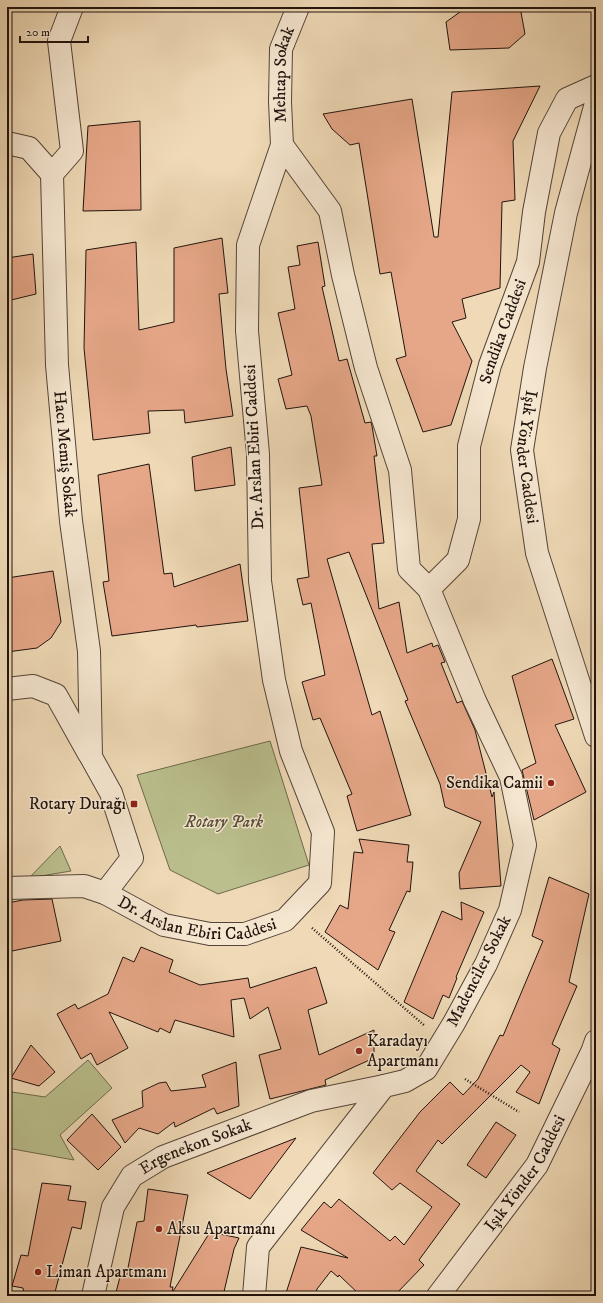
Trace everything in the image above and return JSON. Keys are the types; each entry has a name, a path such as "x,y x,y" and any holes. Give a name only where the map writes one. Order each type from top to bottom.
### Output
{"street":[{"path":"7,143 29,148 52,174 72,151 59,42 72,7"},
{"path":"59,42 82,7"},
{"name":"Mehtap Sokak","path":"282,145 280,49 298,7"},
{"name":"Sendika Caddesi","path":"429,589 458,560 469,519 469,446 490,366 528,262 534,212 549,133 567,99 596,86"},
{"name":"Işık Yönder Caddesi","path":"596,103 566,213 535,368 522,450 537,553 596,736"},
{"path":"282,145 330,211 342,275 366,368 400,470 409,569 429,589"},
{"name":"Dr. Arslan Ebiri Caddesi","path":"7,888 84,886 105,892 164,925 210,934 245,934 285,920 320,884 323,832 291,751 274,680 260,581 258,454 247,331 248,245 282,145"},
{"name":"Hacı Memiş Sokak","path":"52,174 57,365 71,521 89,651 91,757 111,793 132,858 105,892"},
{"name":"Madenciler Sokak","path":"384,1086 405,1081 426,1069 454,1023 486,964 510,910 525,846 511,777 475,701 429,589"},
{"path":"7,689 33,686 56,696 91,757"},
{"name":"Işık Yönder Caddesi","path":"438,1296 537,1165 596,1041"},
{"path":"254,1296 258,1246 384,1086"},
{"name":"Ergenekon Sokak","path":"93,1296 113,1207 132,1176 163,1156 311,1101 384,1086"}],"path":[{"path":"312,928 427,1028"},
{"path":"466,1080 519,1112"}],"green space":[{"name":"Rotary Park","path":"270,741 309,865 218,894 170,870 137,775"},
{"path":"60,846 71,871 29,878"},
{"path":"88,1060 112,1088 60,1135 74,1160 7,1148 7,1121 12,1092 45,1097"}],"building":[{"path":"467,7 520,7 525,34 509,48 450,50 446,22"},
{"path":"540,86 513,141 515,200 502,202 500,288 462,299 466,318 452,322 472,361 451,425 423,432 396,359 406,356 391,272 380,274 359,143 350,145 332,129 323,114 412,99 434,237 438,237 452,92"},
{"path":"140,121 141,210 83,211 88,126"},
{"path":"222,238 228,293 219,294 226,369 233,416 185,423 184,410 148,411 150,433 93,440 84,348 86,250 136,242 139,330 174,322 174,248"},
{"path":"318,242 325,286 322,287 339,361 347,359 365,423 371,422 377,456 374,456 384,543 372,544 379,609 399,602 407,653 432,643 433,647 438,645 445,662 441,663 457,703 462,701 475,730 492,797 494,792 501,886 460,889 459,873 481,822 445,807 440,784 405,701 408,700 349,552 327,559 372,715 380,711 411,815 357,831 347,796 352,794 320,718 313,720 302,682 325,675 311,603 303,605 297,579 309,577 299,488 322,485 311,416 307,406 286,409 278,379 292,375 278,313 295,309 288,267 300,265 297,246"},
{"path":"33,254 36,294 7,301 7,258"},
{"path":"231,447 235,485 195,491 192,457"},
{"path":"149,464 164,574 172,573 174,587 240,564 248,621 197,627 196,625 112,636 103,582 109,581 98,475"},
{"path":"53,571 61,622 51,638 37,648 7,652 7,578"},
{"path":"552,659 574,719 555,725 586,792 534,820 522,770 536,763 512,676"},
{"path":"359,839 409,845 407,862 413,862 410,892 407,891 389,930 395,932 378,970 325,932 340,905 348,909 354,852 363,853"},
{"path":"549,877 589,894 569,982 577,986 552,1044 560,1049 539,1104 516,1092 530,1072 521,1065 442,1144 438,1140 416,1171 460,1204 419,1260 424,1265 394,1296 361,1296 339,1275 338,1277 331,1271 317,1289 315,1296 285,1296 301,1247 348,1258 301,1230 324,1202 331,1208 339,1199 390,1241 395,1236 404,1245 432,1207 400,1183 392,1190 373,1173 420,1112 450,1082 463,1095 478,1079 500,1035 503,1036 543,941 532,936"},
{"path":"52,899 61,941 7,952 7,903 23,900"},
{"path":"461,902 484,912 456,977 457,978 449,998 443,995 433,1019 404,1002 442,911 462,920"},
{"path":"141,947 173,960 169,972 200,985 248,978 250,988 316,967 327,1003 308,1010 319,1055 374,1030 374,1058 325,1080 326,1085 270,1099 259,1055 281,1049 268,1007 250,1019 244,998 231,1000 234,1037 175,1020 170,1033 160,1028 158,1032 109,1012 128,1048 97,1065 91,1053 81,1059 57,1014 75,1004 78,1009 108,994 123,957 134,962"},
{"path":"31,1045 55,1072 39,1086 11,1078"},
{"path":"236,1062 239,1106 217,1114 214,1108 175,1127 174,1122 158,1134 139,1128 125,1143 112,1120 143,1107 142,1091 159,1083 166,1082 171,1091 206,1087 202,1075"},
{"path":"92,1114 121,1147 98,1170 67,1140"},
{"path":"496,1122 516,1135 486,1178 467,1165"},
{"path":"296,1138 250,1199 207,1173"},
{"path":"42,1183 71,1186 68,1200 86,1202 81,1229 72,1227 54,1296 24,1293 23,1288 12,1286 21,1255 28,1256"},
{"path":"148,1189 188,1195 170,1287 173,1287 172,1293 210,1232 239,1238 234,1249 223,1296 115,1296 120,1277 126,1278 137,1222 144,1221"}],"place":[{"name":"Sendika Camii","path":"551,783"},
{"name":"Rotary Durağı","path":"134,804"},
{"name":"Karadayı Apartmanı","path":"359,1051"},
{"name":"Aksu Apartmanı","path":"159,1229"},
{"name":"Liman Apartmanı","path":"38,1272"}]}
